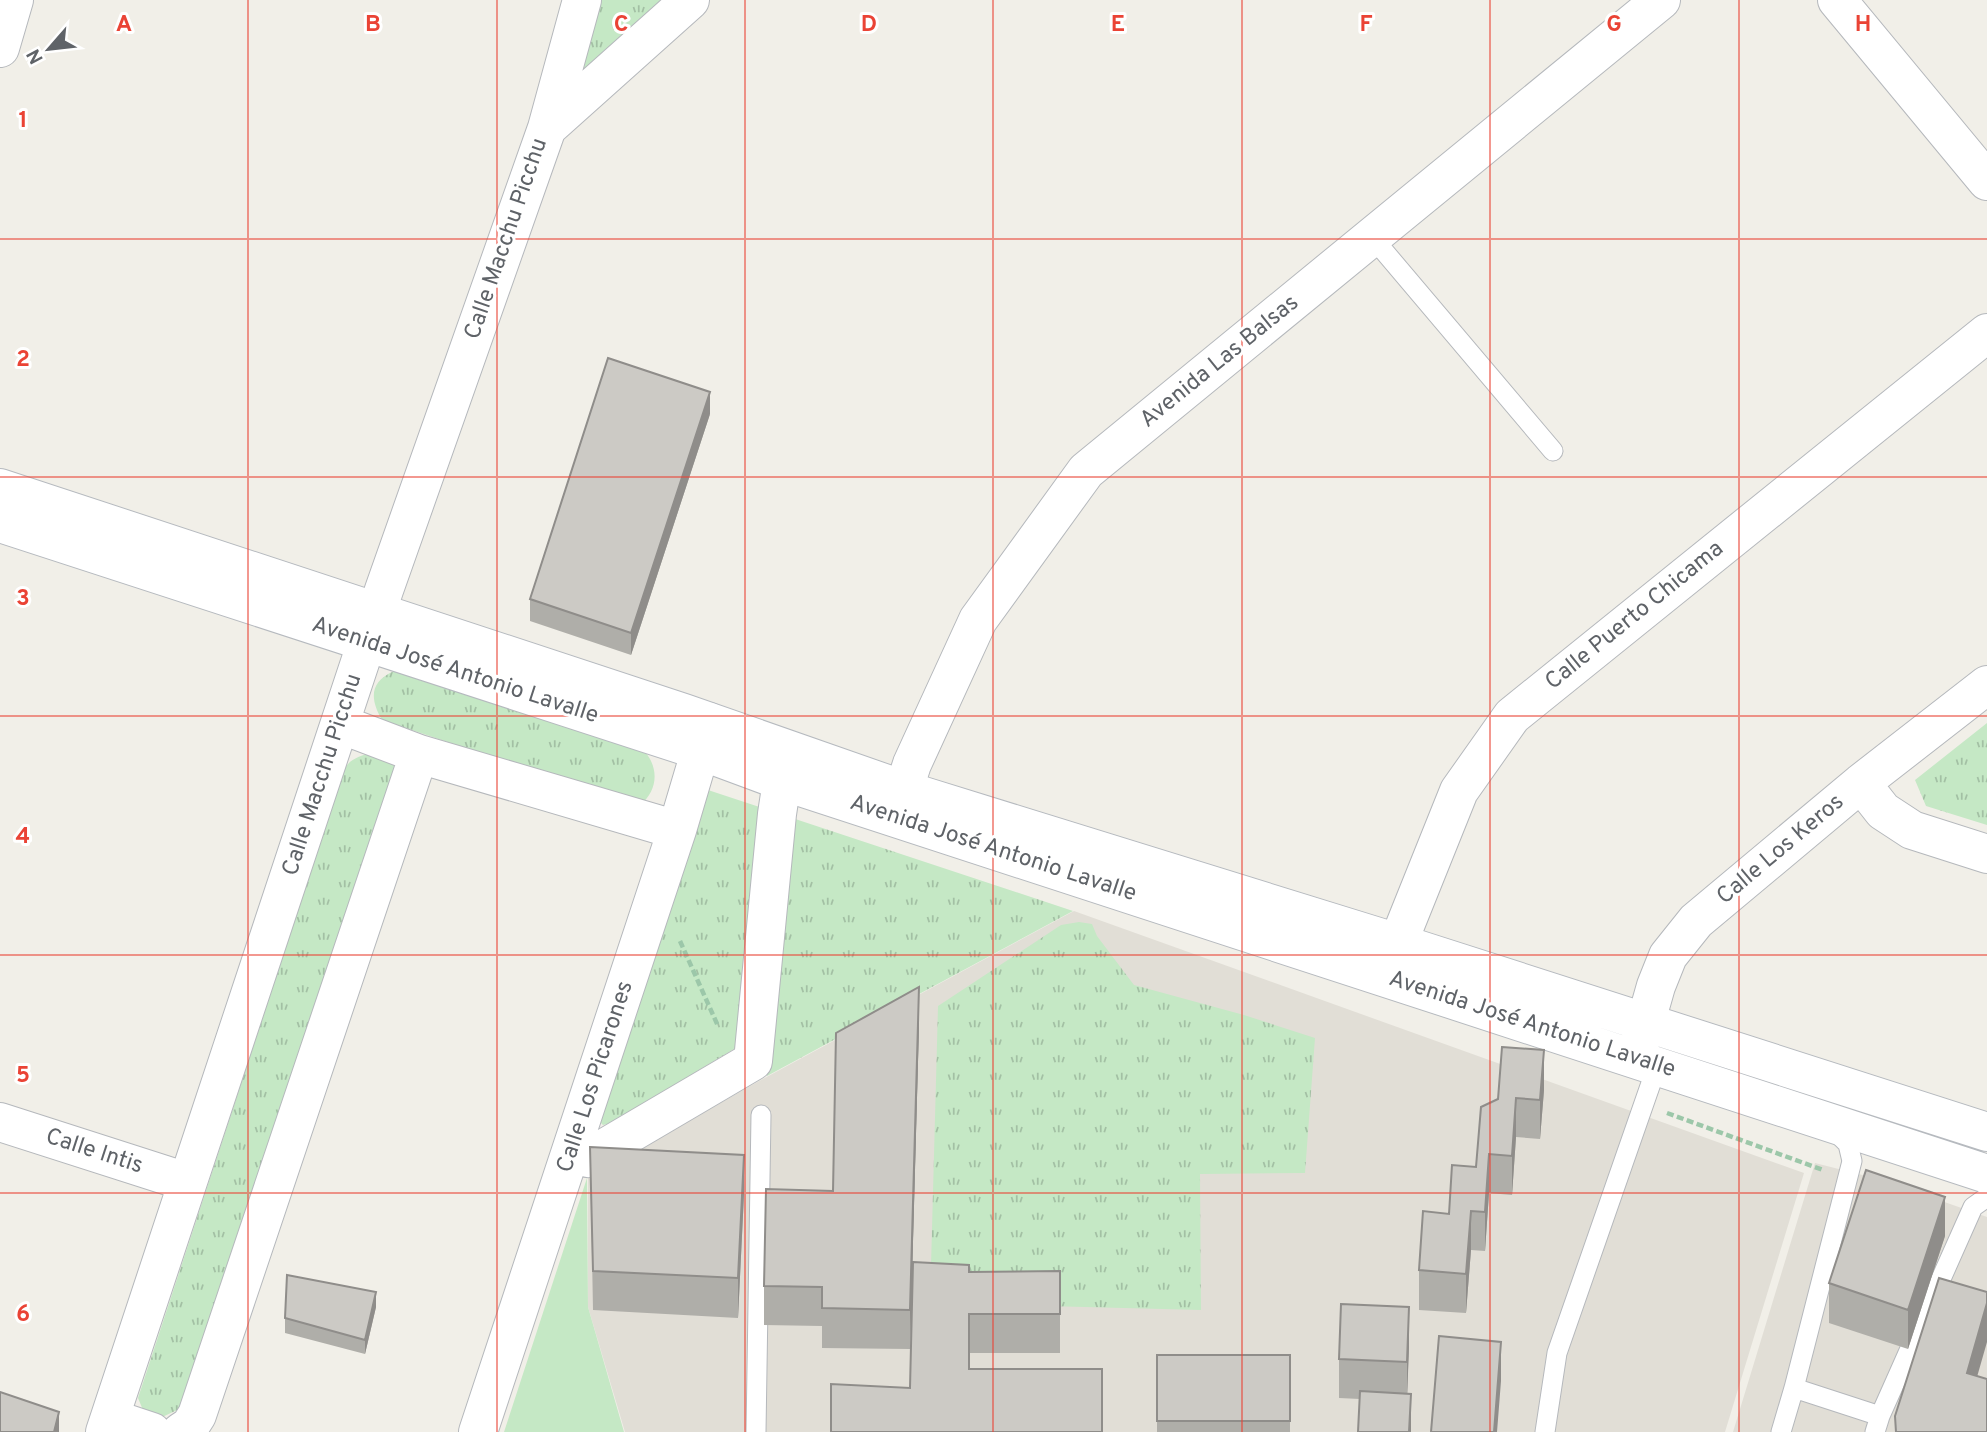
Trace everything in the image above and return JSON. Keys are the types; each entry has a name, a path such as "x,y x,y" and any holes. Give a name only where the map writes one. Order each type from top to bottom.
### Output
{"street":[{"path":"0,48 14,0"},
{"name":"Calle Macchu Picchu","path":"107,1425 372,627 547,128 582,0"},
{"path":"547,128 690,0"},
{"name":"Avenida Las Balsas","path":"900,804 912,764 978,620 1086,471 1661,0"},
{"path":"1837,0 1987,181"},
{"name":"Calle Puerto Chicama","path":"1392,960 1459,791 1512,716 1987,333"},
{"name":"Avenida José Antonio Lavalle","path":"0,488 372,627 705,736 900,804 1392,960 1645,1022 1987,1132"},
{"name":"Avenida José Antonio Lavalle","path":"0,523 372,627"},
{"name":"Calle Los Keros","path":"1646,1062 1645,1022 1668,956 1696,921 1861,783 1987,685"},
{"path":"340,724 419,754 677,830"},
{"name":"Avenida José Antonio Lavalle","path":"705,736 782,781 900,804"},
{"name":"Calle Los Picarones","path":"478,1432 677,830 705,736"},
{"path":"181,1432 190,1426 197,1415 419,754"},
{"path":"572,1150 588,1158 753,1061 782,781"},
{"path":"1861,783 1882,811 1912,830 1987,854"},
{"name":"Avenida José Antonio Lavalle","path":"1392,960 1646,1062 1987,1174"},
{"name":"Calle Intis","path":"0,1122 187,1182"},
{"path":"107,1425 152,1432"}],"lane":[{"path":"1372,237 1553,452"},
{"path":"1545,1432 1557,1353 1643,1105 1646,1062"},
{"path":"756,1432 761,1115"},
{"path":"1781,1432 1852,1161 1848,1144 1825,1121"},
{"path":"1794,1388 1878,1424 1973,1207 1987,1197"}],"path":[{"path":"679,939 738,1071"},
{"path":"1643,1105 1847,1179"}],"shaded area":[{"path":"1074,911 1804,1173 1725,1432 625,1432 588,1307 588,1178 761,1080"},
{"path":"1815,1163 1882,1180 1987,1217 1987,1432 1733,1432"}],"green space":[{"path":"597,0 662,0 568,88"},
{"path":"394,671 645,752 654,772 650,793 640,805 617,799 382,720 375,705 374,692 380,680"},
{"path":"1987,723 1987,825 1926,806 1915,780"},
{"path":"371,753 393,762 401,773 188,1405 158,1419 143,1410 138,1398 344,770 352,761"},
{"path":"708,790 1073,911 767,1076 769,1028 611,1123 603,1125 600,1122"},
{"path":"1079,922 1092,924 1097,936 1134,985 1244,1015 1315,1038 1305,1173 1200,1174 1201,1310 930,1303 938,1006 1061,925"},
{"path":"587,1178 588,1307 624,1432 504,1432"}],"building":[{"path":"608,358 710,392 631,633 530,599"},
{"path":"919,987 910,1310 822,1308 822,1287 764,1286 766,1189 833,1191 836,1033"},
{"path":"1502,1047 1544,1050 1540,1100 1516,1098 1512,1156 1489,1154 1485,1212 1471,1211 1466,1274 1419,1270 1423,1211 1449,1214 1452,1165 1476,1167 1481,1107 1498,1099"},
{"path":"590,1147 744,1155 738,1278 593,1271"},
{"path":"1866,1170 1945,1197 1908,1310 1829,1283"},
{"path":"913,1262 969,1265 969,1272 1060,1271 1060,1314 969,1314 969,1369 1102,1369 1102,1432 831,1432 831,1384 910,1388"},
{"path":"287,1275 376,1292 365,1340 285,1318"},
{"path":"1939,1278 1987,1292 1987,1303 1967,1373 1987,1379 1987,1432 1896,1432 1895,1416"},
{"path":"1341,1304 1409,1307 1407,1362 1339,1359"},
{"path":"1439,1336 1501,1342 1494,1432 1431,1432"},
{"path":"1157,1355 1290,1355 1290,1421 1157,1421"},
{"path":"1360,1391 1411,1394 1409,1432 1358,1432"},
{"path":"0,1392 59,1412 54,1432 0,1432"}]}
